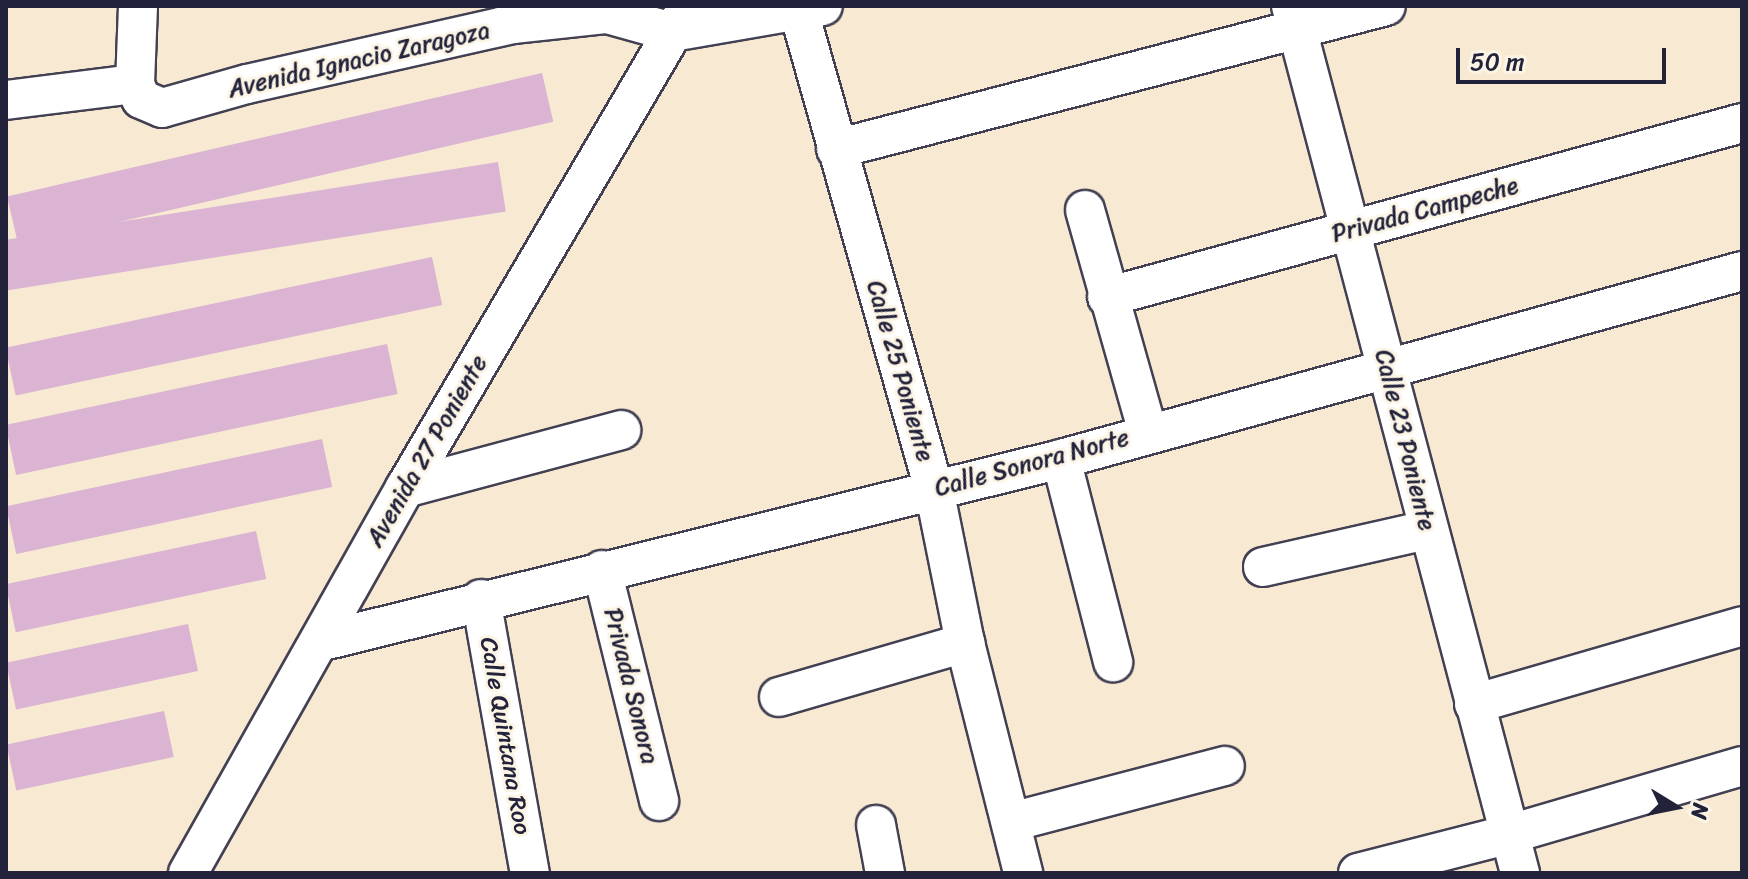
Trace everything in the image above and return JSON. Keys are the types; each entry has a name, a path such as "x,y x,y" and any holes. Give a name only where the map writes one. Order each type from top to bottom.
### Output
{"street":[{"path":"6,100 135,84 138,6"},
{"path":"836,149 1294,18 1386,6"},
{"path":"680,19 811,9"},
{"name":"Calle 25 Poniente","path":"811,9 836,149 934,489 965,643 1023,873"},
{"name":"Avenida Ignacio Zaragoza","path":"135,84 141,99 162,108 247,84 513,24 607,14 680,19"},
{"name":"Calle 23 Poniente","path":"1294,18 1520,873"},
{"name":"Avenida 27 Poniente","path":"188,873 242,772 405,488 680,19"},
{"name":"Privada Campeche","path":"1107,297 1742,123"},
{"path":"1085,210 1107,297 1148,432"},
{"name":"Calle Sonora Norte","path":"319,642 481,599 1061,459 1148,432 1742,271"},
{"path":"405,488 621,430"},
{"path":"1061,459 1113,662"},
{"path":"1263,567 1427,530"},
{"name":"Privada Sonora","path":"602,570 659,801"},
{"name":"Calle Quintana Roo","path":"481,599 530,873"},
{"path":"1474,704 1742,626"},
{"path":"779,697 965,643"},
{"path":"1011,822 1225,766"},
{"path":"1358,873 1510,834 1742,766"},
{"path":"876,825 885,873"}],"building":[{"path":"542,73 553,122 18,245 7,196"},
{"path":"498,162 506,211 8,290 6,240"},
{"path":"432,257 442,305 16,396 6,348"},
{"path":"387,344 398,394 16,475 6,425"},
{"path":"322,439 332,487 16,554 6,506"},
{"path":"256,531 266,579 16,632 6,584"},
{"path":"188,624 198,671 16,710 6,663"},
{"path":"164,711 174,757 16,790 7,744"}]}
